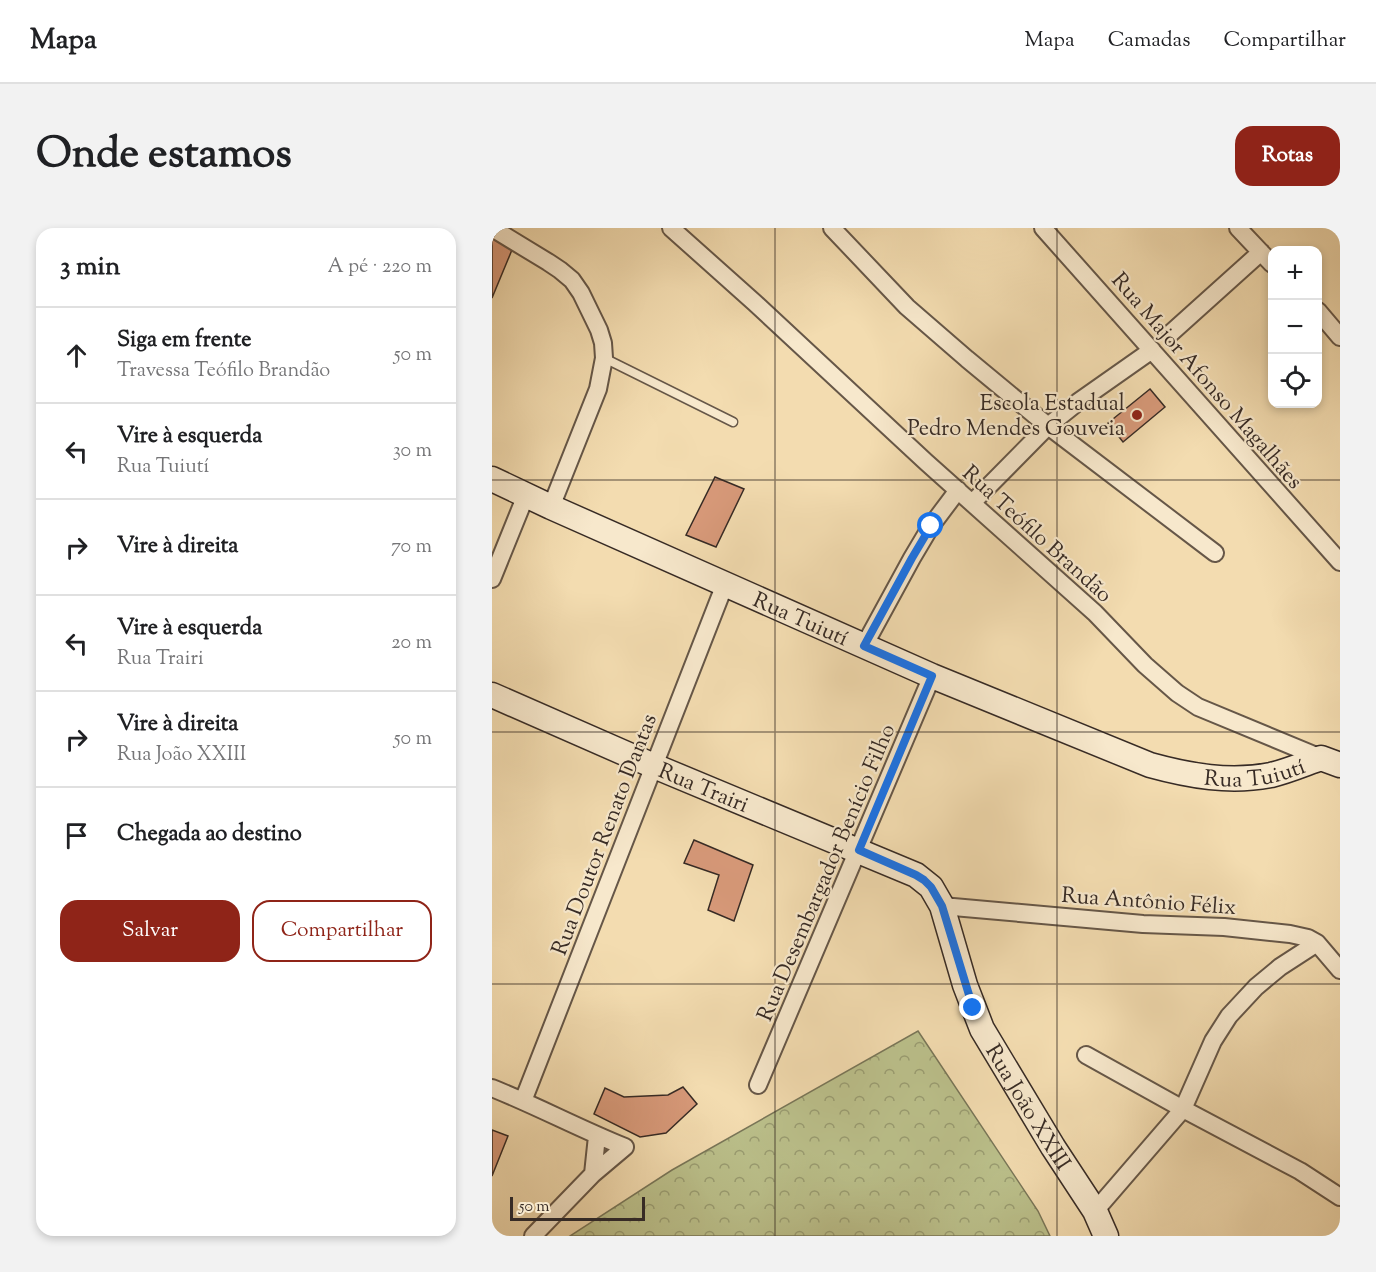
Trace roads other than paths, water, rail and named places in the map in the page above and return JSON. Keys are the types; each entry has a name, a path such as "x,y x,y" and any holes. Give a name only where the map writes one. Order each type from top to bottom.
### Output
{"street":[{"path":"492,228 549,262 572,280 581,293 603,343 604,358 598,389 551,507"},
{"name":"Rua Teófilo Brandão","path":"671,228 1095,614 1145,666 1177,693 1198,707 1330,761"},
{"path":"832,228 907,307 1048,426 1215,553"},
{"name":"Rua Major Afonso Magalhães","path":"1043,228 1340,562"},
{"path":"1171,333 1267,258 1238,228"},
{"path":"1322,315 1336,325"},
{"path":"972,502 1048,426 1152,350"},
{"name":"Rua Tuiutí","path":"492,479 932,676 1150,765 1210,778 1239,779 1270,775 1330,761"},
{"path":"864,646 931,526 958,490"},
{"path":"492,579 526,495"},
{"name":"Rua Doutor Renato Dantas","path":"523,1101 725,584"},
{"name":"Rua Desembargador Benício Filho","path":"758,1085 932,676"},
{"name":"Rua Trairi","path":"492,695 654,766 916,875"},
{"name":"Rua João XXIII","path":"916,875 931,887 942,906 965,985 982,1029 1053,1147 1095,1211 1106,1236"},
{"name":"Rua Antônio Félix","path":"942,906 1299,935 1317,944 1340,970"},
{"path":"1095,1211 1183,1109 1213,1041 1229,1016 1256,987 1280,967 1317,944"},
{"path":"1086,1055 1300,1171 1340,1197"},
{"path":"492,1088 625,1147 593,1174 533,1236"},
{"path":"593,1174 597,1136"}],"lane":[{"path":"604,358 733,422"}],"place":[{"name":"Escola Estadual Pedro Mendes Gouveia","path":"1137,415"}]}
